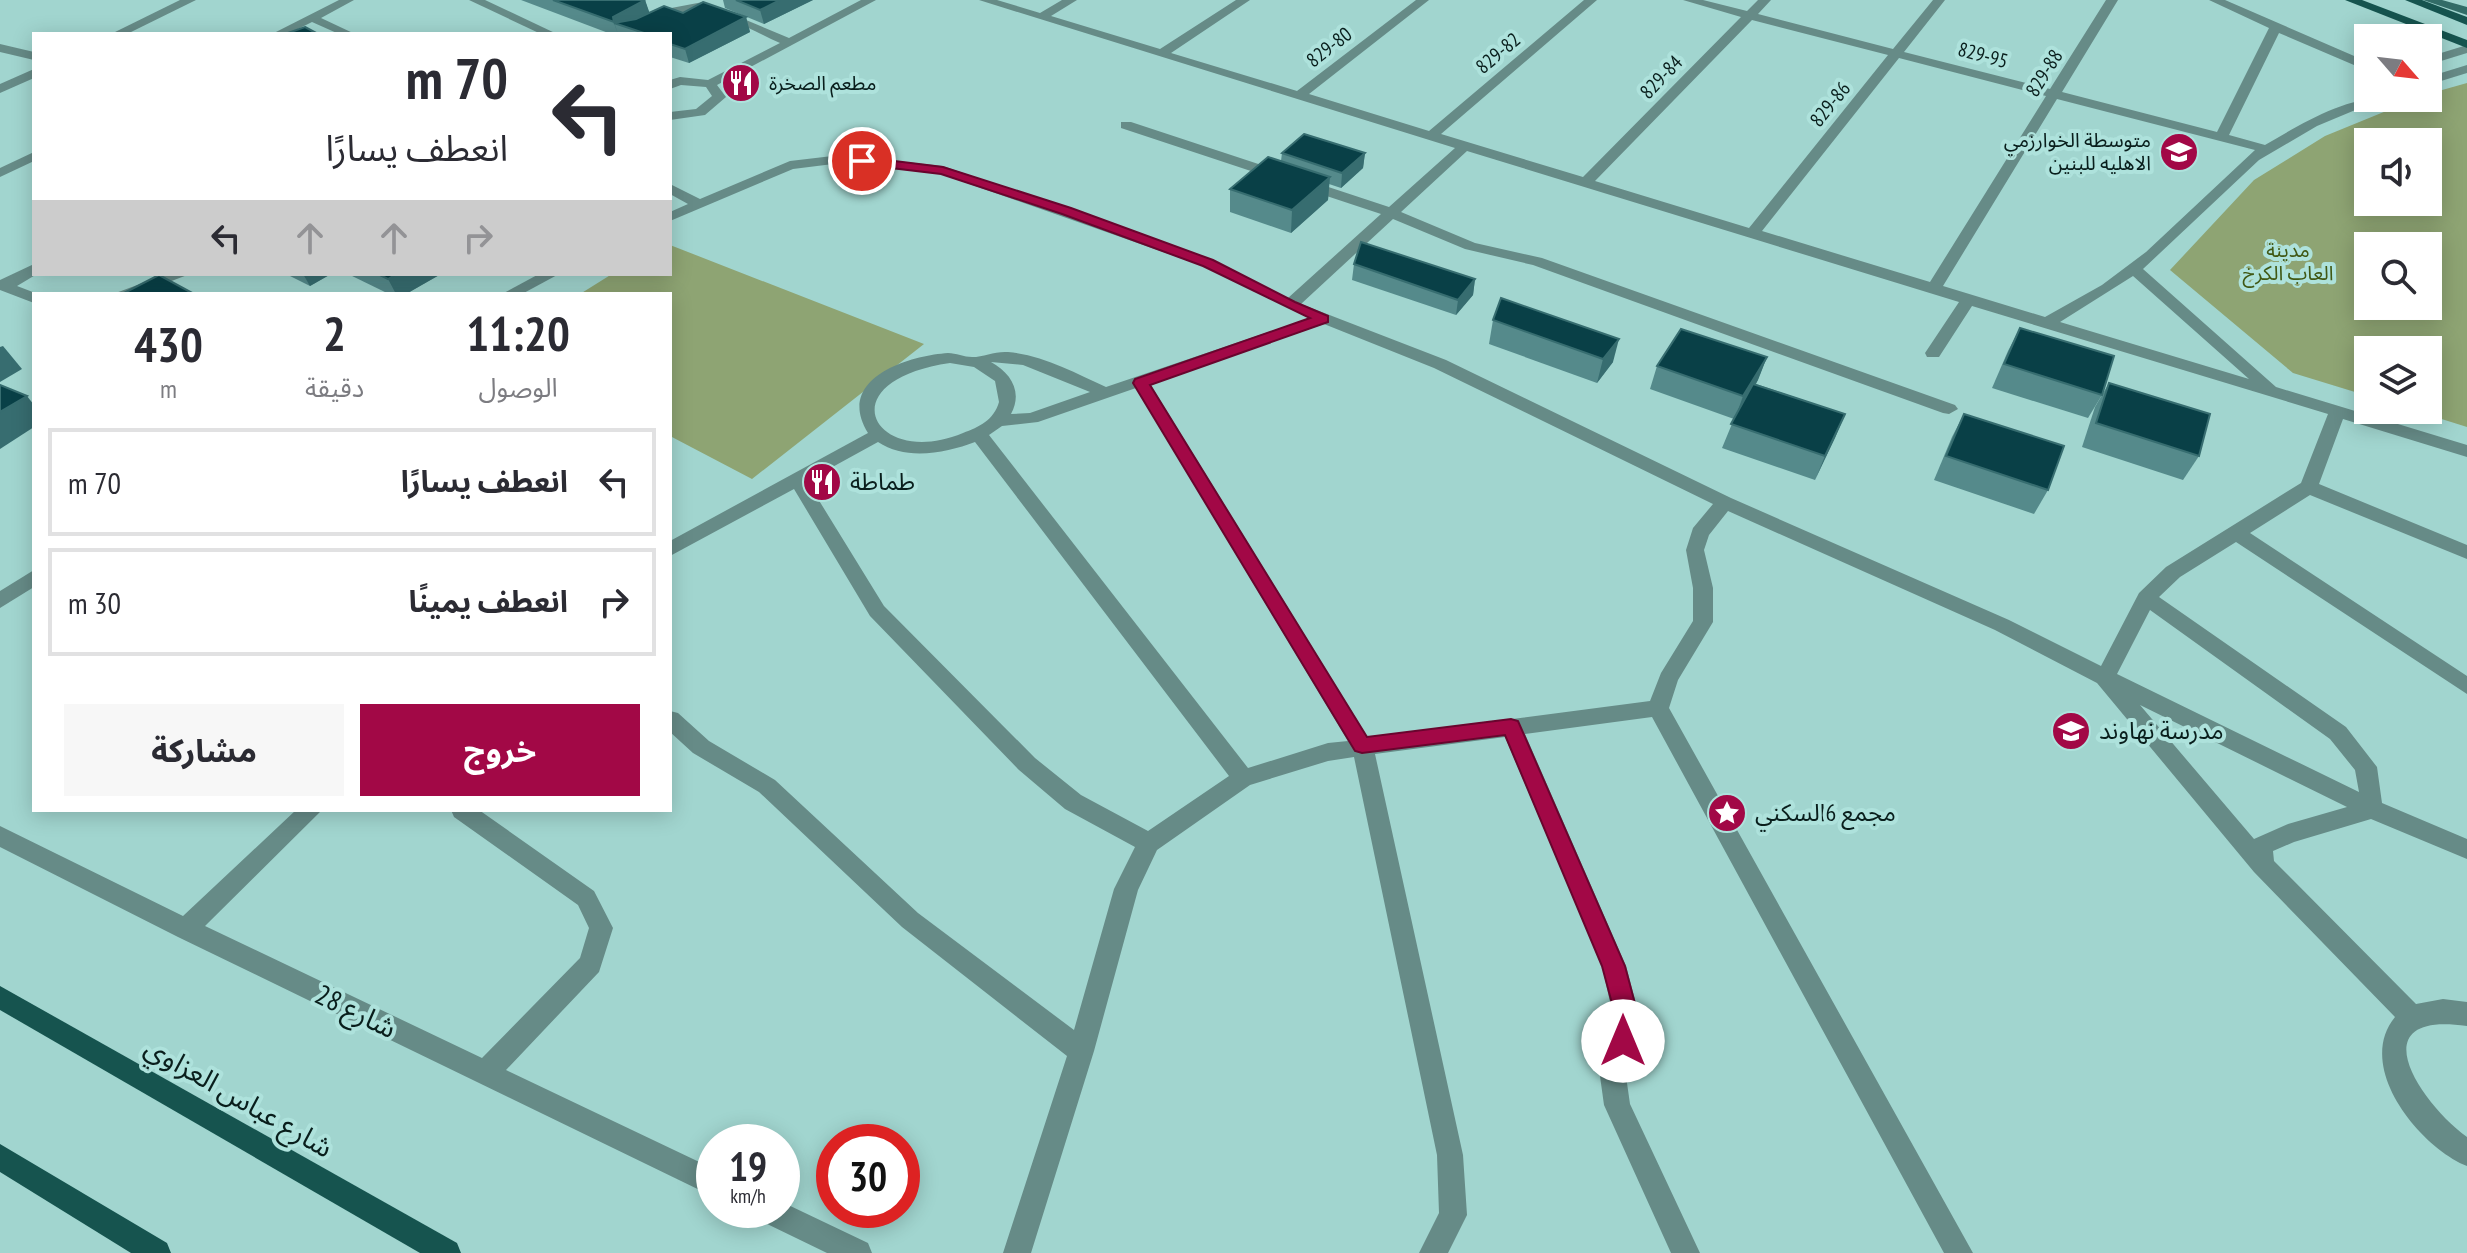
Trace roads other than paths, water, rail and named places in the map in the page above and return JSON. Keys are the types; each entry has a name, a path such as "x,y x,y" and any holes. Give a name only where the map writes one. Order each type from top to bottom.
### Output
{"main road":[{"path":"2351,0 2467,46"},
{"path":"2411,0 2467,21"},
{"name":"شارع عباس العزاوي","path":"0,997 447,1253"},
{"path":"0,1157 157,1253"}],"street":[{"path":"121,32 188,0"},
{"path":"282,32 348,0"},
{"path":"475,0 547,32"},
{"path":"672,84 680,81 710,84 870,0"},
{"path":"985,0 2467,451"},
{"path":"1041,17 1071,0"},
{"path":"1161,54 1244,0"},
{"name":"829-80","path":"1299,96 1423,0"},
{"name":"829-82","path":"1431,136 1591,0"},
{"name":"829-95","path":"1689,0 2266,149"},
{"name":"829-84","path":"1585,183 1765,0"},
{"name":"829-86","path":"1752,234 1939,0"},
{"name":"829-88","path":"1934,289 2112,0"},
{"path":"2215,0 2354,61"},
{"path":"2429,0 2467,11"},
{"path":"629,32 670,12 703,6 789,42"},
{"path":"312,18 344,32"},
{"path":"2221,137 2276,27"},
{"path":"2442,56 2467,46"},
{"path":"0,48 32,56"},
{"path":"2442,77 2467,69"},
{"path":"0,89 32,74"},
{"path":"672,116 700,112 719,97 710,84"},
{"path":"2047,323 2078,307 2134,269 2242,166 2266,149 2312,123 2354,107"},
{"path":"1126,125 1391,213 1470,246 1537,261 1949,409"},
{"path":"1290,305 1465,146"},
{"path":"0,173 32,157"},
{"path":"672,216 790,165 841,159 943,170 1208,263 1290,305 1440,364 1725,502 2002,625 2372,809 2467,849"},
{"path":"672,189 698,204"},
{"path":"2134,269 2274,393"},
{"path":"3,286 32,270"},
{"path":"127,292 176,276"},
{"path":"514,292 547,276"},
{"path":"3,286 32,297"},
{"path":"1933,353 1968,300"},
{"path":"998,421 1032,418 1323,319"},
{"path":"976,361 991,355 1007,356 1048,369 1107,394"},
{"path":"950,358 976,361 996,371 1007,386 1008,403 998,421 979,435 954,445 926,448 899,444 879,434 867,419 867,401 878,384 897,370 922,361 950,358"},
{"path":"1141,383 1362,746 1450,1155 1453,1215 1433,1253"},
{"path":"2105,678 2146,598 2173,572 2309,487 2337,412"},
{"path":"672,548 879,434"},
{"path":"979,435 1243,778"},
{"path":"797,479 877,611 1027,764 1073,802 1149,843"},
{"path":"2309,487 2467,552"},
{"path":"1725,502 1700,533 1695,550 1703,588 1703,622 1668,679 1658,708 1959,1253"},
{"path":"2236,533 2467,686"},
{"path":"0,601 32,578"},
{"path":"2146,598 2338,733 2366,767 2372,809"},
{"path":"2105,678 2262,865 2412,1017"},
{"path":"1017,1253 1081,1051 1126,889 1149,843 1243,778 1362,746 1658,708"},
{"path":"672,721 701,747 767,786 910,920 1081,1051"},
{"path":"1511,727 1614,966 1625,1011 1623,1041 1612,1069 1617,1105 1686,1253"},
{"path":"2262,865 2262,846 2288,834 2372,809"},
{"path":"186,929 309,812"},
{"path":"465,812 586,898 601,928 590,964 486,1073"},
{"name":"شارع 28","path":"0,836 696,1174"},
{"path":"2467,1014 2432,1011 2412,1017 2397,1032 2392,1054 2397,1075 2413,1104 2440,1133 2467,1153"},
{"path":"800,1225 858,1253"}],"place":[{"name":"مطعم الصخرة","path":"741,83"},
{"name":"متوسطة الخوارزمي الاهليه للبنين","path":"2179,152"},
{"name":"طماطة","path":"822,482"},
{"name":"مدرسة نهاوند","path":"2071,731"},
{"name":"مجمع 6السكني","path":"1727,813"}],"park label":[{"name":"مدينة العاب الكرخ","path":"2288,262"}]}
